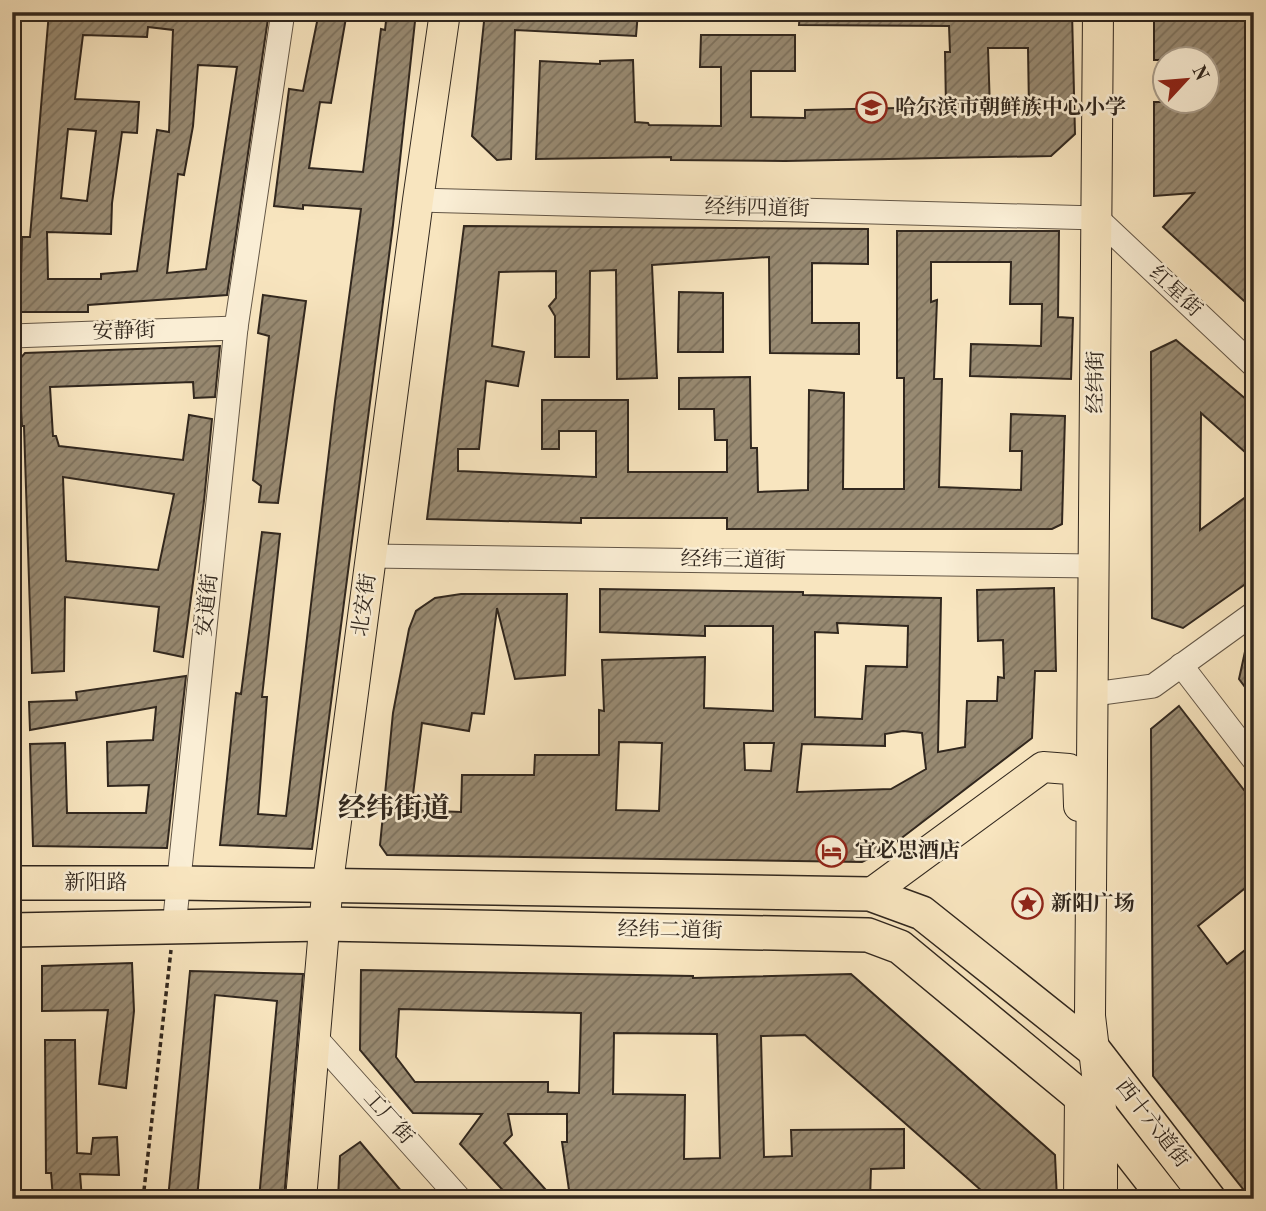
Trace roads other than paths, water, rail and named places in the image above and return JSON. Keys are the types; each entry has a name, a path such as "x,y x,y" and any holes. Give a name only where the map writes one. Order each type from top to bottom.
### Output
{"highway":[{"name":"新阳路","path":"12,883 180,883"},
{"name":"经纬二道街","path":"180,883 870,894 922,913 1094,1050"},
{"name":"经纬二道街","path":"174,927 325,924 868,935 900,947 1091,1107"},
{"path":"12,930 174,927"},
{"name":"西十六道街","path":"1094,1050 1209,1199"},
{"name":"西十六道街","path":"1091,1107 1166,1199"}],"main road":[{"name":"北安街","path":"301,1199 328,885 445,12"},
{"name":"经纬街","path":"1090,1016 1098,12"},
{"path":"870,894 1044,767 1069,769 1078,775 1079,1000 1090,1016 1094,1050 1091,1107 1079,1199"},
{"path":"1091,1107 1102,1199"}],"street":[{"name":"安道街","path":"174,927 236,328 283,12"},
{"name":"经纬四道街","path":"418,200 1097,218"},
{"name":"红星街","path":"1097,218 1254,366"},
{"name":"安静街","path":"12,336 236,328"},
{"name":"经纬三道街","path":"371,556 1094,566"},
{"path":"1094,694 1153,686 1254,612"},
{"path":"1181,666 1254,760"},
{"name":"工厂街","path":"316,1038 460,1199"}],"place":[{"name":"哈尔滨市朝鲜族中心小学","path":"872,108"},
{"name":"宜必思酒店","path":"832,851"},
{"name":"新阳广场","path":"1028,904"}],"district":[{"name":"经纬街道","path":"394,810"}]}
